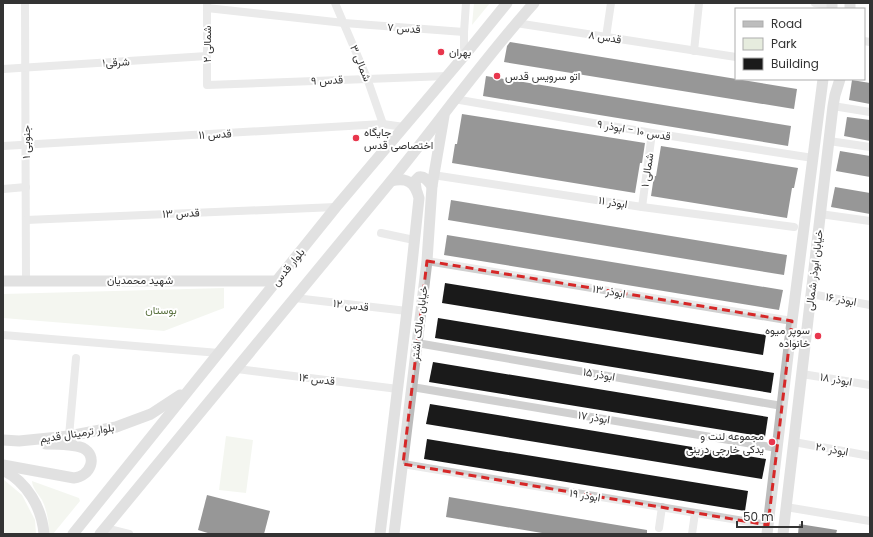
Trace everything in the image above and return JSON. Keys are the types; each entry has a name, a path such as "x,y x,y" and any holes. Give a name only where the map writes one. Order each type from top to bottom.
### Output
{"main road":[{"path":"518,22 530,3"},
{"path":"103,531 391,182 454,99 534,3"},
{"name":"بلوار قدس","path":"73,534 336,207 506,6"},
{"name":"خیابان ابوذر شمالی","path":"767,530 823,80"},
{"path":"835,80 835,95"},
{"name":"خیابان ابوذر شمالی","path":"783,534 833,106 840,80"},
{"name":"خیابان مالک اشتر","path":"394,534 426,261 432,180 444,113"},
{"path":"416,188 416,181 419,177 422,176 426,179 432,180"},
{"path":"391,182 400,179 409,182 416,188"},
{"name":"خیابان مالک اشتر","path":"380,534 407,312 419,198 416,188"},
{"name":"شهید محمدیان","path":"3,281 277,281"},
{"name":"بلوار ترمینال قدیم","path":"3,440 19,441 69,436 116,427 151,414 189,389"},
{"path":"3,465 74,478 80,478 90,469 90,457 87,451 82,448 19,441"},
{"path":"3,470 24,486 36,504 43,524 44,534"}],"street":[{"name":"۱ جنوبی","path":"25,3 26,280"},
{"name":"شمالی ۳","path":"335,3 367,78 383,124"},
{"path":"464,56 466,3"},
{"path":"606,37 611,3"},
{"path":"694,51 699,3"},
{"path":"815,3 836,6"},
{"name":"قدس ۷","path":"207,6 344,23 464,32"},
{"name":"شمالی ۲","path":"207,6 207,85"},
{"name":"قدس ۸","path":"518,22 735,57"},
{"name":"شرقی۱","path":"3,69 207,56"},
{"name":"قدس ۹","path":"207,85 447,76"},
{"name":"قدس ۱۰ - ابوذر ۹","path":"454,99 652,133 813,158"},
{"path":"833,106 870,112"},
{"name":"قدس ۱۱","path":"3,146 383,124 404,127"},
{"name":"شمالی ۱","path":"642,207 652,133"},
{"path":"829,140 870,147"},
{"name":"ابوذر ۱۱","path":"432,180 794,227"},
{"path":"3,189 26,188"},
{"name":"قدس ۱۳","path":"26,220 336,207"},
{"path":"820,214 870,221"},
{"path":"381,234 414,240"},
{"name":"ابوذر ۱۳","path":"426,261 792,321"},
{"name":"ابوذر ۱۶","path":"811,294 870,305"},
{"name":"قدس ۱۲","path":"295,298 407,312"},
{"path":"3,335 219,353"},
{"name":"ابوذر ۱۵","path":"417,343 782,406"},
{"path":"69,436 76,358"},
{"name":"قدس ۱۴","path":"237,368 398,389"},
{"name":"ابوذر ۱۸","path":"802,374 870,385"},
{"name":"ابوذر ۱۷","path":"412,387 777,448"},
{"name":"ابوذر ۲۰","path":"794,442 870,456"},
{"name":"ابوذر ۱۹","path":"403,464 662,507 767,530"},
{"path":"659,528 662,507"},
{"path":"786,507 870,522"},
{"path":"692,534 694,513"},
{"path":"103,531 129,534"}],"highlighted area":[{"path":"427,261 792,321 768,525 403,464"}],"green space":[{"path":"474,3 490,3 472,25"},
{"name":"بوستان","path":"224,288 224,308 164,331 3,318 3,294"},
{"path":"226,436 253,440 246,493 219,490"},
{"path":"3,479 22,495 35,520 36,534 3,534"},
{"path":"32,481 79,498 80,501 53,534 49,534 45,508 42,500 34,488"}],"building":[{"path":"510,42 797,89 794,109 504,62 507,46"},
{"path":"486,76 791,126 788,146 483,96"},
{"path":"852,80 870,83 870,104 849,100"},
{"path":"462,114 645,143 635,193 452,163"},
{"path":"847,117 870,120 870,141 844,136"},
{"path":"661,146 798,168 794,188 792,188 787,218 651,196"},
{"path":"840,151 870,156 870,177 836,171"},
{"path":"835,187 870,193 870,214 831,207"},
{"path":"451,200 787,255 784,275 448,220"},
{"path":"447,235 783,290 779,310 444,255"},
{"path":"445,283 766,335 763,355 442,303"},
{"path":"438,318 774,373 771,393 435,338"},
{"path":"433,362 768,417 765,437 429,382"},
{"path":"430,404 766,459 762,479 426,424"},
{"path":"427,439 748,491 745,511 424,459"},
{"path":"207,495 270,511 264,534 211,534 198,530"},
{"path":"449,497 647,530 647,534 548,534 446,517"},
{"path":"799,524 837,530 836,534 798,534"}],"place":[{"name":"بهران","path":"441,52"},
{"name":"اتو سرویس قدس","path":"497,76"},
{"name":"جایگاه اختصاصی قدس","path":"356,138"},
{"name":"سوپر میوه خانواده","path":"818,336"},
{"name":"مجموعه لنت و یدکی خارجی درینی","path":"772,442"}]}
